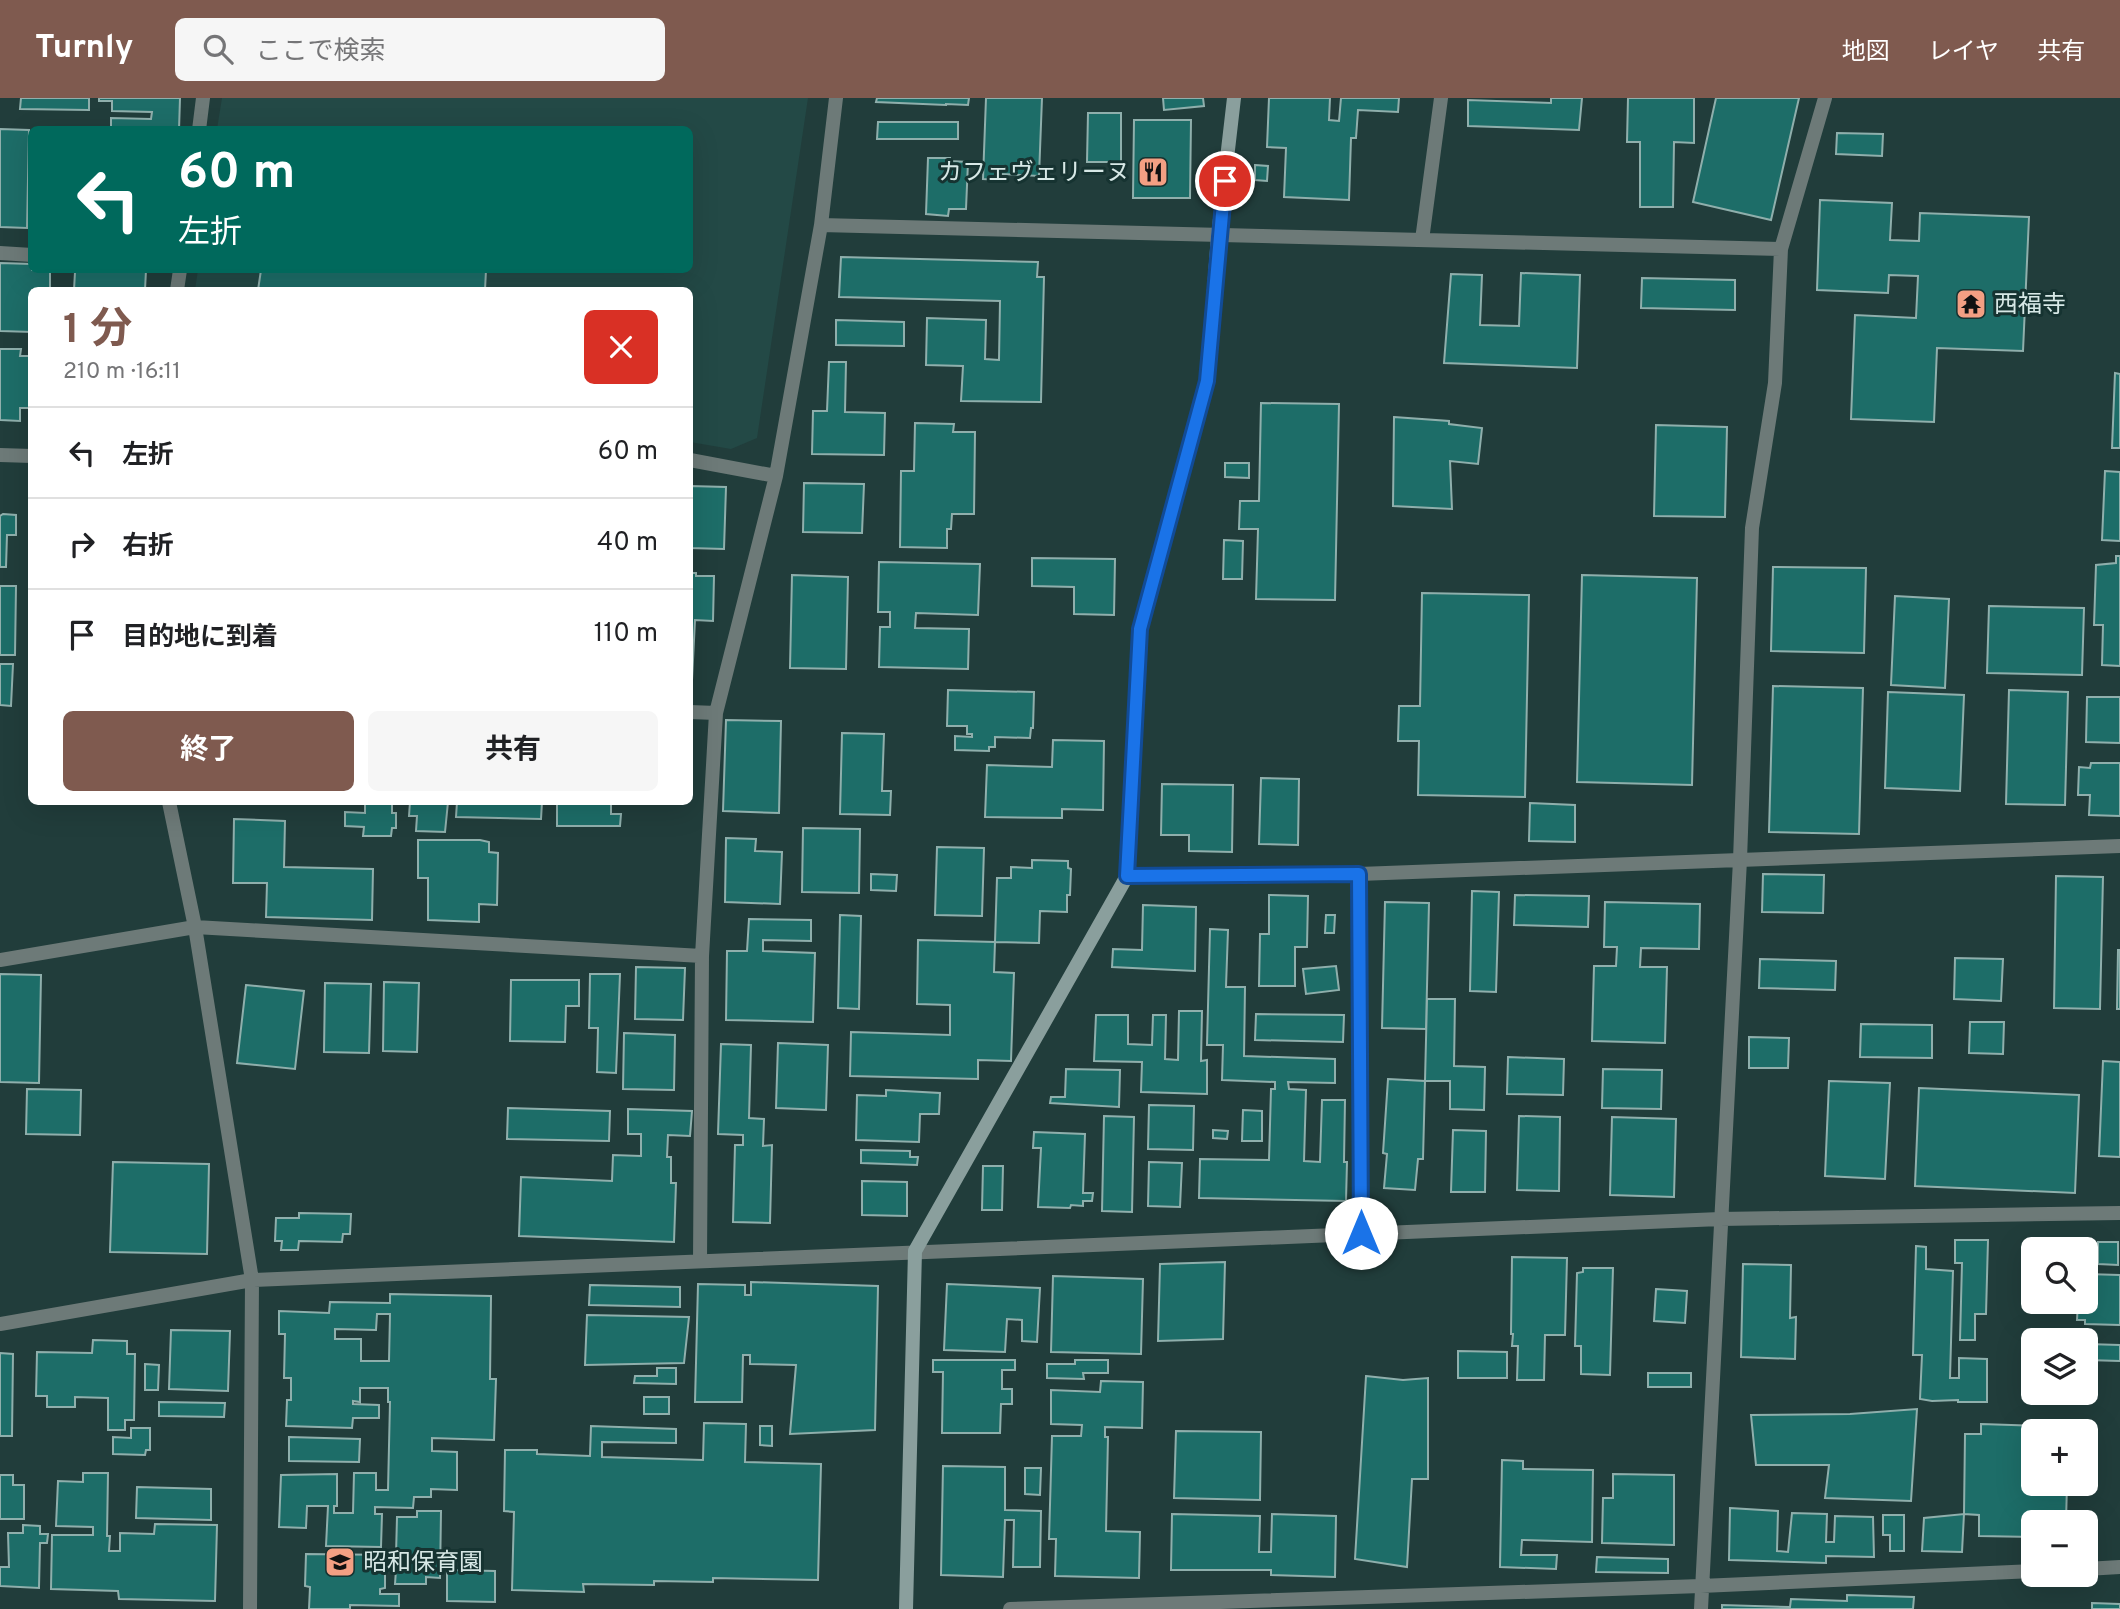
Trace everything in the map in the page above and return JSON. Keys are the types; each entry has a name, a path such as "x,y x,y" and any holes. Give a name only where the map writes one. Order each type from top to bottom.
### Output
{"street":[{"path":"200,126 203,98"},
{"path":"700,1261 702,957 716,713 776,476 821,225 836,98"},
{"path":"906,1609 915,1251 1127,876 1140,629 1207,381 1218,236 1234,98"},
{"path":"1422,240 1440,98"},
{"path":"1701,1609 1740,860 1752,528 1775,383 1782,249 1825,98"},
{"path":"821,225 1782,249"},
{"path":"0,253 28,255"},
{"path":"0,455 28,456"},
{"path":"693,461 776,476"},
{"path":"693,712 716,713"},
{"path":"170,805 195,927 252,1280 250,1609"},
{"path":"1127,876 1359,874 2120,846"},
{"path":"1359,874 1361,1233"},
{"path":"0,960 195,927 702,957"},
{"path":"0,1324 252,1280 1720,1219 2120,1213"},
{"path":"2098,1568 2120,1567"},
{"path":"1010,1609 1702,1586 2021,1572"}],"shaded area":[{"path":"222,98 808,98 757,438 731,449 693,443 693,287 195,287 198,273 693,273 693,126 217,126"}],"building":[{"path":"21,98 89,98 89,110 20,109"},
{"path":"99,98 180,98 179,126 111,126 111,118 151,119 152,112 112,111 112,101 99,101"},
{"path":"877,98 969,98 968,105 946,105 876,102"},
{"path":"986,98 1042,98 1039,176 1002,174 1002,180 983,179"},
{"path":"1163,98 1203,98 1204,106 1164,110"},
{"path":"1269,98 1330,98 1329,120 1339,121 1341,98 1399,98 1398,112 1358,110 1356,138 1351,138 1349,200 1284,197 1286,148 1267,147"},
{"path":"1551,98 1582,98 1579,130 1468,126 1468,100 1551,103"},
{"path":"1628,98 1694,98 1694,143 1674,142 1673,207 1640,207 1640,142 1627,142"},
{"path":"1716,98 1799,98 1771,220 1693,202"},
{"path":"1088,113 1121,113 1121,162 1087,162"},
{"path":"1134,120 1191,120 1190,198 1133,198"},
{"path":"878,122 958,122 958,139 877,139"},
{"path":"0,129 28,130 27,228 0,227"},
{"path":"1837,133 1883,134 1882,156 1836,154"},
{"path":"928,158 950,158 950,161 968,162 966,209 949,209 948,216 926,214"},
{"path":"1255,165 1268,166 1267,181 1255,180"},
{"name":"西福寺","path":"1820,200 1892,203 1890,240 1919,241 1920,213 2029,217 2023,351 1937,348 1934,422 1851,419 1855,315 1916,318 1918,276 1889,275 1888,293 1817,290"},
{"path":"841,257 1038,262 1037,277 1044,277 1041,402 961,401 963,366 926,365 927,318 986,320 985,359 999,360 1000,301 839,297"},
{"path":"0,263 28,264 28,273 50,273 50,287 28,287 28,332 0,331"},
{"path":"75,273 146,273 145,287 74,287"},
{"path":"261,273 486,273 485,287 258,287"},
{"path":"1521,273 1580,275 1577,368 1444,363 1451,274 1482,275 1480,325 1519,326"},
{"path":"1642,278 1735,280 1735,310 1641,308"},
{"path":"836,320 904,322 904,346 836,345"},
{"path":"0,349 21,349 20,356 28,356 28,408 20,408 20,421 0,420"},
{"path":"829,362 846,362 845,412 885,413 884,455 812,454 813,411 827,411"},
{"path":"2115,373 2120,374 2120,448 2112,448"},
{"path":"1261,403 1339,404 1335,600 1256,599 1258,529 1239,529 1240,501 1259,501"},
{"path":"1394,417 1449,421 1449,424 1482,428 1478,464 1450,461 1452,509 1393,506"},
{"path":"915,423 954,424 953,432 975,432 974,514 952,514 951,529 947,529 947,548 900,547 901,471 914,471"},
{"path":"1656,425 1727,427 1725,517 1654,516"},
{"path":"1225,463 1249,463 1249,478 1225,477"},
{"path":"2105,471 2120,472 2120,541 2102,540"},
{"path":"804,483 864,484 862,533 803,532"},
{"path":"693,486 726,487 724,549 693,548"},
{"path":"16,515 16,535 7,535 6,567 0,567 0,516"},
{"path":"1224,540 1243,541 1242,579 1223,579"},
{"path":"2116,556 2120,556 2120,666 2102,665 2103,625 2094,625 2096,565 2116,563"},
{"path":"1032,558 1115,559 1114,615 1074,614 1074,587 1032,586"},
{"path":"879,562 980,564 978,615 916,613 915,628 969,629 968,669 879,667 880,627 890,627 890,612 878,612"},
{"path":"1773,567 1866,568 1864,653 1771,651"},
{"path":"693,573 696,573 696,576 714,576 713,621 695,620 693,660"},
{"path":"792,575 848,577 846,669 790,668"},
{"path":"1582,575 1697,578 1692,785 1577,782"},
{"path":"0,586 16,586 15,655 0,655"},
{"path":"1422,593 1529,595 1525,797 1418,795 1419,741 1398,741 1399,706 1420,706"},
{"path":"1895,596 1949,599 1945,688 1891,685"},
{"path":"1989,606 2084,608 2082,675 1987,673"},
{"path":"0,664 13,664 11,706 0,705"},
{"path":"1773,686 1863,688 1859,834 1769,832"},
{"path":"948,690 1034,692 1033,728 1030,738 995,737 995,747 989,747 989,751 955,750 955,736 972,737 972,734 967,734 967,726 947,726"},
{"path":"2009,690 2068,692 2065,805 2006,804"},
{"path":"1888,692 1964,695 1960,791 1885,788"},
{"path":"2087,697 2120,697 2120,743 2086,742"},
{"path":"726,720 781,721 779,813 723,811"},
{"path":"842,733 884,734 882,791 891,791 890,815 840,814"},
{"path":"1053,740 1104,741 1103,810 1062,809 1062,818 985,817 987,765 1052,767"},
{"path":"2091,763 2120,763 2120,816 2089,815 2090,795 2078,795 2079,767 2090,768"},
{"path":"1261,778 1299,779 1298,845 1259,844"},
{"path":"1162,784 1233,785 1232,852 1189,851 1189,835 1161,835"},
{"path":"1530,803 1575,805 1575,842 1529,841"},
{"path":"365,805 392,805 392,813 396,813 396,828 392,828 391,836 363,836 364,827 345,826 345,812 365,813"},
{"path":"410,805 448,805 445,832 416,831 417,816 409,816"},
{"path":"457,805 542,805 541,819 456,817"},
{"path":"557,805 611,805 611,814 621,814 620,826 557,826"},
{"path":"234,819 285,821 284,867 373,869 372,920 266,917 267,883 233,883"},
{"path":"803,828 860,829 859,893 802,892"},
{"path":"726,838 756,839 755,851 782,852 780,904 725,902"},
{"path":"418,840 489,842 489,852 498,853 497,905 479,904 479,922 428,920 428,878 418,878"},
{"path":"937,847 984,848 982,916 935,915"},
{"path":"1032,860 1068,861 1068,868 1071,869 1067,912 1040,911 1039,943 995,942 997,878 1011,878 1011,867 1032,868"},
{"path":"871,874 897,875 896,891 871,890"},
{"path":"1763,874 1824,875 1823,913 1762,912"},
{"path":"2056,876 2103,877 2100,1009 2054,1008"},
{"path":"1472,891 1499,892 1496,992 1470,991"},
{"path":"1269,895 1308,896 1307,947 1295,947 1295,986 1259,986 1260,934 1269,934"},
{"path":"1515,895 1589,896 1588,927 1514,925"},
{"path":"1385,902 1429,903 1426,1029 1382,1028"},
{"path":"1605,902 1700,904 1699,949 1641,948 1640,967 1667,967 1665,1043 1592,1041 1594,966 1616,966 1617,947 1604,947"},
{"path":"1143,905 1196,907 1195,971 1112,967 1113,949 1142,950"},
{"path":"840,915 861,916 859,1009 838,1008"},
{"path":"1326,915 1335,915 1334,933 1325,933"},
{"path":"749,919 811,920 811,941 763,940 763,951 815,953 813,1022 726,1020 727,951 747,951"},
{"path":"1210,929 1228,930 1226,987 1245,987 1244,1056 1335,1059 1335,1083 1288,1082 1289,1089 1306,1090 1304,1161 1320,1162 1322,1100 1345,1100 1346,1201 1199,1198 1200,1159 1269,1160 1271,1089 1275,1089 1275,1082 1222,1080 1223,1045 1207,1045"},
{"path":"918,940 995,942 994,972 1014,973 1011,1061 978,1060 978,1079 850,1076 851,1032 950,1035 950,1005 917,1004"},
{"path":"2120,950 2120,1009 2117,1009"},
{"path":"1955,958 2003,959 2001,1001 1954,999"},
{"path":"1760,959 1836,961 1835,990 1759,988"},
{"path":"1336,966 1339,990 1306,994 1303,969"},
{"path":"636,967 685,968 683,1020 635,1019"},
{"path":"0,974 41,975 39,1083 0,1082"},
{"path":"590,974 620,974 616,1073 597,1072 598,1028 589,1028"},
{"path":"511,980 579,980 579,1006 566,1006 565,1042 510,1041"},
{"path":"384,982 419,983 417,1052 383,1051"},
{"path":"325,983 371,984 369,1053 324,1052"},
{"path":"246,985 304,991 295,1069 237,1063"},
{"path":"1427,999 1455,999 1454,1066 1485,1067 1484,1110 1450,1109 1450,1081 1425,1081"},
{"path":"1179,1011 1202,1011 1201,1061 1207,1060 1207,1094 1141,1092 1142,1062 1094,1061 1096,1015 1128,1015 1128,1044 1152,1045 1153,1015 1166,1015 1165,1059 1178,1060"},
{"path":"1256,1014 1344,1015 1343,1042 1255,1040"},
{"path":"1970,1022 2004,1022 2003,1054 1969,1053"},
{"path":"1861,1024 1932,1025 1932,1058 1860,1057"},
{"path":"624,1033 675,1035 674,1090 623,1089"},
{"path":"1749,1037 1789,1038 1788,1068 1749,1068"},
{"path":"778,1043 828,1045 826,1110 776,1108"},
{"path":"721,1044 751,1045 749,1118 764,1119 763,1146 772,1145 770,1223 733,1222 735,1145 743,1145 743,1135 718,1134"},
{"path":"1508,1057 1564,1059 1563,1095 1507,1094"},
{"path":"2103,1061 2120,1062 2120,1157 2099,1156"},
{"path":"1066,1069 1120,1070 1119,1107 1050,1103 1051,1097 1065,1097"},
{"path":"1603,1069 1662,1070 1661,1109 1602,1108"},
{"path":"1388,1079 1425,1081 1423,1159 1418,1159 1415,1190 1384,1188 1387,1154 1383,1153"},
{"path":"1829,1081 1890,1083 1885,1179 1825,1176"},
{"path":"1919,1088 2079,1095 2075,1193 1915,1186"},
{"path":"27,1089 81,1090 80,1135 26,1134"},
{"path":"886,1090 940,1093 939,1114 920,1114 919,1142 856,1140 857,1095 886,1096"},
{"path":"1149,1105 1194,1106 1193,1150 1148,1149"},
{"path":"508,1108 610,1111 609,1141 507,1139"},
{"path":"628,1109 692,1111 690,1136 668,1135 667,1157 671,1157 671,1183 676,1183 674,1242 519,1236 521,1177 612,1181 613,1155 641,1156 641,1134 628,1134"},
{"path":"1243,1110 1262,1111 1262,1141 1242,1141"},
{"path":"1104,1116 1134,1117 1132,1212 1102,1211"},
{"path":"1519,1116 1560,1117 1559,1191 1517,1190"},
{"path":"1612,1117 1676,1119 1674,1197 1610,1195"},
{"path":"1213,1130 1228,1131 1227,1139 1213,1138"},
{"path":"1453,1130 1486,1131 1485,1192 1451,1192"},
{"path":"1034,1132 1085,1134 1083,1193 1093,1193 1092,1201 1083,1201 1083,1206 1071,1205 1070,1208 1038,1207 1041,1148 1033,1148"},
{"path":"861,1150 910,1151 910,1157 918,1157 917,1165 861,1163"},
{"path":"113,1162 209,1164 207,1254 110,1252"},
{"path":"1149,1162 1182,1163 1180,1207 1148,1206"},
{"path":"983,1166 1003,1166 1002,1210 982,1210"},
{"path":"862,1181 907,1182 907,1216 862,1215"},
{"path":"299,1213 351,1214 350,1234 343,1234 342,1242 299,1241 298,1250 281,1250 282,1241 275,1241 276,1218 299,1218"},
{"path":"1955,1240 1988,1240 1986,1314 1975,1314 1975,1340 1960,1340 1962,1263 1955,1263"},
{"path":"2098,1242 2118,1242 2118,1265 2098,1264"},
{"path":"1916,1246 1926,1247 1926,1269 1953,1271 1950,1378 1959,1378 1959,1358 1987,1359 1987,1402 1920,1399 1922,1355 1913,1355"},
{"path":"1512,1257 1567,1258 1565,1335 1545,1335 1544,1380 1517,1380 1518,1346 1512,1346 1511,1334"},
{"path":"1225,1262 1223,1339 1158,1341 1160,1264"},
{"path":"1743,1264 1791,1265 1790,1318 1796,1317 1795,1359 1741,1357"},
{"path":"1583,1268 1613,1268 1610,1375 1581,1374 1581,1346 1575,1346 1577,1273 1583,1272"},
{"path":"2098,1274 2120,1275 2120,1325 2085,1324 2085,1320 2077,1320 2077,1314 2098,1314"},
{"path":"1053,1276 1143,1279 1141,1354 1051,1352"},
{"path":"751,1282 878,1286 875,1430 790,1434 796,1365 750,1364 750,1355 743,1355 742,1402 695,1402 698,1284 745,1285 745,1295 751,1295"},
{"path":"947,1284 1040,1288 1037,1342 1022,1341 1022,1320 1007,1319 1005,1352 944,1350"},
{"path":"590,1285 680,1287 680,1307 589,1305"},
{"path":"1656,1289 1687,1291 1685,1323 1654,1321"},
{"path":"390,1294 491,1296 490,1379 496,1379 494,1440 432,1438 432,1451 457,1452 457,1490 431,1489 431,1497 414,1497 413,1508 375,1507 375,1514 382,1514 381,1547 326,1546 328,1506 307,1506 306,1528 279,1527 281,1475 337,1474 337,1506 334,1506 334,1513 353,1513 354,1473 376,1473 376,1490 388,1490 388,1388 360,1388 360,1402 353,1401 353,1404 379,1405 379,1418 353,1418 352,1428 286,1426 287,1400 291,1400 291,1378 284,1378 285,1334 279,1334 279,1311 329,1313 330,1302 390,1303","holes":["377,1314 390,1314 389,1361 361,1361 361,1339 335,1339 335,1329 376,1330"]},
{"path":"587,1315 689,1317 684,1363 585,1365"},
{"path":"171,1330 230,1331 228,1391 169,1389"},
{"path":"93,1340 127,1341 127,1354 135,1354 134,1420 125,1420 125,1430 108,1430 108,1398 75,1397 75,1407 47,1407 47,1396 36,1396 37,1352 92,1353"},
{"path":"2098,1344 2120,1345 2120,1361 2098,1360"},
{"path":"1458,1351 1507,1352 1507,1378 1458,1378"},
{"path":"0,1353 13,1354 12,1436 0,1436"},
{"path":"933,1360 1015,1360 1015,1370 1002,1370 1002,1389 1012,1389 1012,1404 1001,1404 1000,1433 942,1433 943,1372 933,1372"},
{"path":"1075,1360 1108,1360 1108,1373 1083,1373 1084,1379 1047,1378 1047,1364 1075,1364"},
{"path":"145,1364 159,1365 158,1390 145,1390"},
{"path":"657,1368 676,1368 676,1384 634,1383 635,1376 657,1376"},
{"path":"1648,1373 1691,1373 1691,1387 1648,1387"},
{"path":"1366,1376 1403,1380 1428,1378 1428,1479 1412,1479 1407,1567 1355,1559"},
{"path":"1101,1381 1143,1382 1142,1428 1105,1427 1105,1437 1108,1437 1106,1531 1140,1532 1139,1578 1055,1576 1056,1539 1049,1539 1052,1436 1081,1436 1082,1425 1051,1424 1051,1390 1100,1392"},
{"path":"644,1397 669,1397 669,1414 644,1414"},
{"path":"159,1402 225,1403 224,1417 159,1416"},
{"path":"1917,1409 1911,1501 1825,1498 1829,1465 1756,1465 1751,1415 1850,1414"},
{"path":"704,1423 746,1424 745,1462 821,1464 818,1580 713,1578 713,1582 654,1581 654,1585 583,1584 584,1592 512,1590 514,1512 504,1511 505,1450 537,1450 537,1454 590,1456 591,1426 676,1429 676,1443 602,1442 602,1457 703,1460"},
{"path":"1981,1424 2021,1425 2021,1496 2067,1496 2066,1510 2021,1510 2021,1537 1979,1536 1979,1515 1964,1514 1965,1434 1981,1434"},
{"path":"760,1426 772,1426 772,1446 760,1445"},
{"path":"131,1428 150,1428 150,1450 146,1450 145,1455 113,1454 113,1437 131,1438"},
{"path":"1176,1431 1261,1432 1260,1500 1174,1498"},
{"path":"289,1437 360,1439 359,1462 289,1461"},
{"path":"1502,1460 1523,1461 1523,1469 1593,1470 1592,1542 1522,1540 1521,1555 1557,1555 1556,1569 1500,1567"},
{"path":"943,1466 1005,1467 1005,1510 1041,1511 1040,1567 1013,1567 1014,1520 1005,1520 1003,1577 941,1575"},
{"path":"1025,1468 1041,1468 1040,1495 1025,1494"},
{"path":"83,1473 108,1473 109,1551 120,1551 120,1533 154,1534 155,1524 217,1525 215,1601 119,1599 118,1591 51,1589 52,1535 93,1535 93,1527 56,1526 58,1481 83,1482"},
{"path":"1613,1474 1674,1475 1674,1545 1602,1543 1603,1498 1613,1498"},
{"path":"0,1475 13,1475 13,1485 24,1485 24,1519 0,1519"},
{"path":"137,1487 211,1489 211,1520 136,1518"},
{"path":"1730,1508 1778,1511 1777,1551 1788,1552 1792,1513 1827,1514 1826,1542 1834,1542 1835,1516 1873,1517 1874,1557 1826,1556 1826,1563 1729,1560"},
{"path":"417,1511 441,1511 440,1578 426,1577 426,1584 395,1584 396,1570 385,1569 385,1588 380,1589 380,1594 399,1594 399,1606 350,1605 350,1609 309,1609 310,1587 305,1586 306,1554 396,1555 397,1517 417,1517"},
{"path":"1172,1514 1260,1516 1259,1552 1271,1552 1272,1514 1336,1516 1335,1577 1271,1575 1271,1570 1171,1570"},
{"path":"1964,1514 1962,1552 1922,1551 1924,1518"},
{"path":"1883,1515 1904,1515 1904,1551 1890,1551 1890,1535 1883,1535"},
{"path":"23,1525 40,1526 40,1534 48,1534 47,1543 40,1543 39,1588 0,1586 0,1567 9,1567 8,1533 23,1533"},
{"path":"1597,1557 1668,1559 1668,1573 1596,1572"},
{"path":"447,1570 495,1571 495,1602 447,1601"},
{"path":"1847,1595 1914,1597 1913,1609 1722,1609 1722,1605 1790,1607 1791,1599 1847,1601"},
{"path":"2092,1603 2120,1604 2120,1609 2092,1609"}],"place":[{"name":"カフェヴェリーヌ","path":"1153,172"},
{"name":"西福寺","path":"1971,304"},
{"name":"昭和保育園","path":"340,1562"}],"route":[{"path":"1225,181 1207,381 1140,629 1127,876 1359,874 1361,1233"}]}
